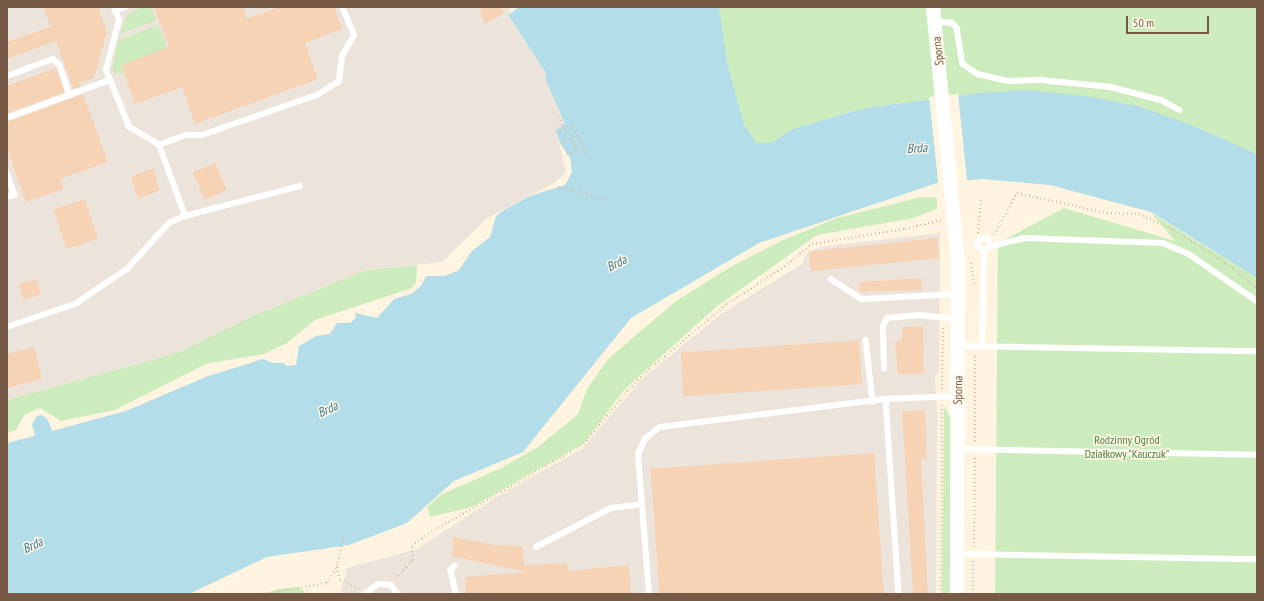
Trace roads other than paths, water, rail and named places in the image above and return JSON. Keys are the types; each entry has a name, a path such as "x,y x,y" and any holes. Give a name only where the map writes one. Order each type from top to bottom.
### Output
{"street":[{"name":"Sporna","path":"933,7 951,186 959,294 957,594"}],"lane":[{"path":"125,7 114,9 119,20 106,70 129,127 159,145 185,216"},
{"path":"159,145 187,135 202,135 317,95 339,81 342,56 354,36 342,7"},
{"path":"934,21 952,23 957,28 962,64 978,74 1009,81 1041,80 1111,86 1154,98 1180,110"},
{"path":"7,76 53,59 60,65 70,95"},
{"path":"7,118 110,80"},
{"path":"7,172 15,194 7,197"},
{"path":"7,327 75,304 127,268 169,223 185,216 300,186"},
{"path":"984,251 977,245 979,240 987,238 991,244"},
{"path":"982,347 984,251 991,244 1025,238 1163,243 1184,251 1257,301"},
{"path":"830,279 862,299 959,294"},
{"path":"884,369 883,327 887,318 920,315 959,320"},
{"path":"866,340 873,402"},
{"path":"959,346 1257,351"},
{"path":"649,594 638,454 645,439 660,427 873,402 886,399 958,396"},
{"path":"886,399 899,594"},
{"path":"957,449 1257,455"},
{"path":"536,546 611,508 642,504"},
{"path":"957,554 1257,559"},
{"path":"455,566 451,570 456,594"},
{"path":"365,594 378,584 391,585 398,594"}],"water":[{"name":"Brda","path":"519,7 719,7 727,63 744,125 756,143 771,143 792,129 865,108 978,93 1026,90 1085,96 1138,106 1191,125 1257,154 1257,278 1151,212 1050,185 983,179 937,183 759,243 631,318 523,452 454,481 407,523 349,545 267,557 189,594 7,594 7,443 35,436 32,424 37,416 42,415 48,420 52,431 126,411 208,376 263,359 273,363 284,363 287,366 296,365 299,346 316,336 330,334 337,323 350,323 356,318 355,313 377,318 394,299 411,294 421,286 426,276 444,276 458,271 472,251 490,237 496,216 530,196 565,185 572,172 570,158 560,143 556,130 565,124 546,81 546,73 508,15"}],"park label":[{"name":"Rodzinny Ogród Działkowy \"Kauczuk\"","path":"1127,447"}]}
